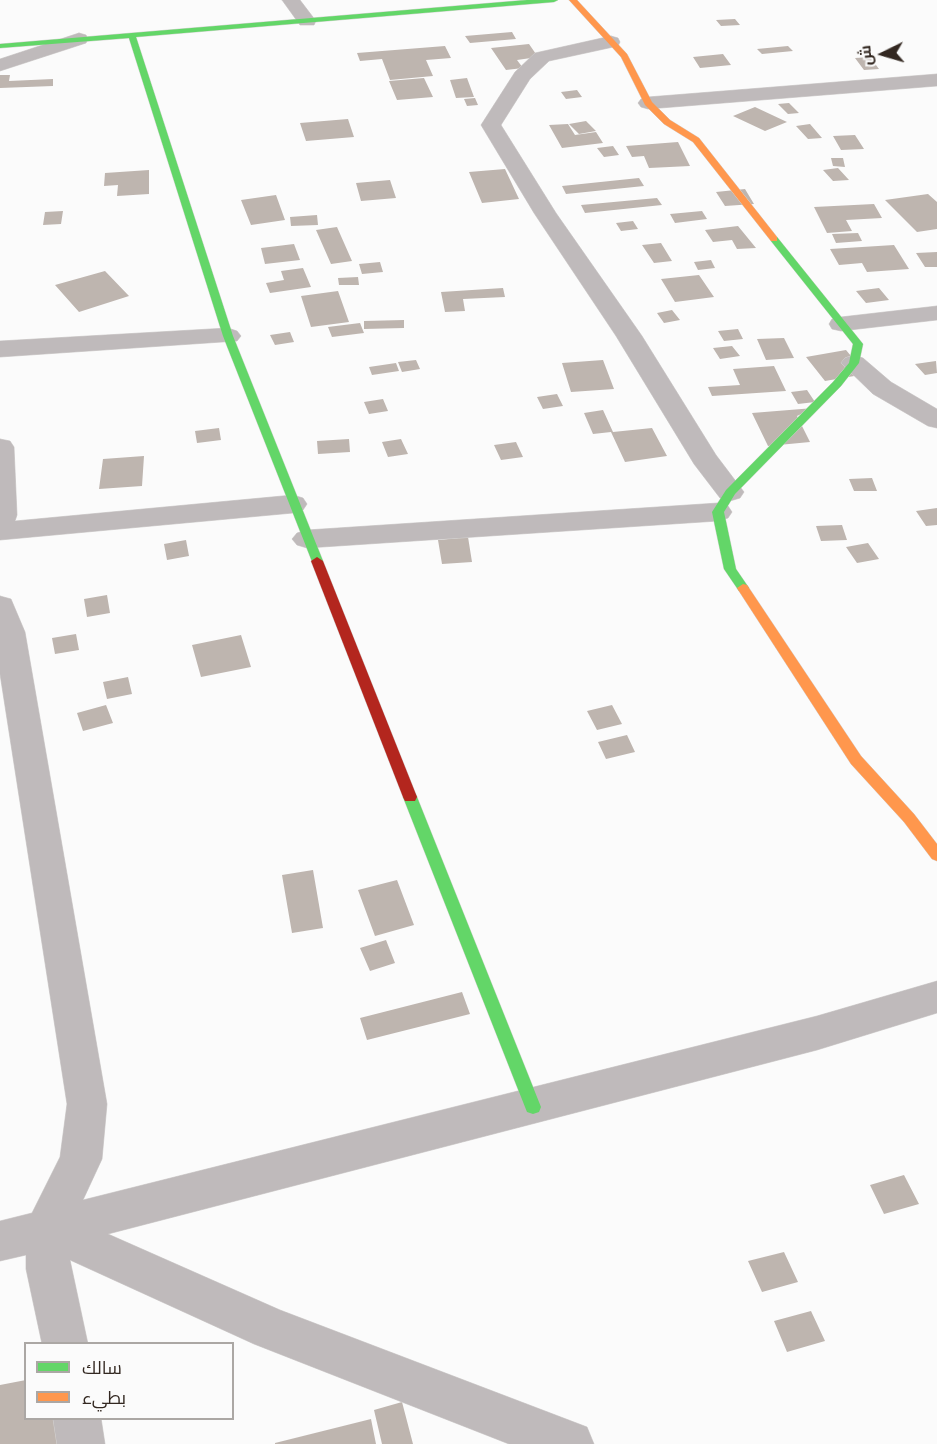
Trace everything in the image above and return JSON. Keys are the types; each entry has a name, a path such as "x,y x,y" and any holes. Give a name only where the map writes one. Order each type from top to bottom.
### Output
{"street":[{"path":"291,0 307,21"},
{"path":"0,46 554,0"},
{"path":"307,539 724,502 855,363 858,344 696,140 667,122 648,103 624,56 573,0"},
{"path":"132,35 228,336 533,1107"},
{"path":"0,65 79,39"},
{"path":"611,42 542,57 522,76 491,125 545,213 629,336 704,458 724,502 730,570 856,760 909,818 937,855"},
{"path":"648,103 937,80"},
{"path":"841,324 937,313"},
{"path":"0,349 228,336"},
{"path":"855,363 882,388 937,420"},
{"path":"0,447 3,515 0,522"},
{"path":"0,531 294,504"},
{"path":"0,606 9,632 87,1104 81,1159 47,1228 48,1269 65,1342"},
{"path":"0,1241 533,1107 817,1033 937,997"},
{"path":"47,1228 270,1328 570,1444"},
{"path":"77,1420 81,1444"}],"building":[{"path":"735,19 740,25 721,26 716,20"},
{"path":"512,32 516,39 470,43 465,36"},
{"path":"529,44 538,57 517,60 523,68 506,70 491,48"},
{"path":"445,46 451,58 426,60 433,76 390,80 382,59 360,61 357,53"},
{"path":"788,46 793,51 762,54 757,49"},
{"path":"723,54 731,65 700,68 693,57"},
{"path":"870,57 879,69 864,70 855,58"},
{"path":"0,75 10,75 9,81 53,79 53,86 0,88"},
{"path":"424,78 433,97 397,100 389,81"},
{"path":"467,78 474,97 456,98 450,80"},
{"path":"577,90 582,97 566,99 561,92"},
{"path":"475,98 478,105 467,106 464,99"},
{"path":"789,103 799,113 788,114 778,104"},
{"path":"755,107 787,122 765,131 733,116"},
{"path":"348,119 354,137 306,141 300,123"},
{"path":"586,121 596,131 579,134 569,124"},
{"path":"568,124 575,135 596,132 603,143 562,148 549,125"},
{"path":"810,124 822,138 808,139 796,126"},
{"path":"855,135 864,149 841,150 833,136"},
{"path":"678,142 690,166 649,168 644,156 632,157 626,146"},
{"path":"613,146 619,155 604,157 597,148"},
{"path":"831,158 843,158 845,167 833,166"},
{"path":"838,168 849,180 833,181 823,170"},
{"path":"505,169 519,199 482,203 469,172"},
{"path":"149,170 149,194 117,196 118,185 104,186 105,173"},
{"path":"639,178 644,186 566,194 562,186"},
{"path":"390,180 396,198 361,201 356,183"},
{"path":"745,189 754,204 725,206 716,192"},
{"path":"928,194 937,202 937,229 917,232 885,200"},
{"path":"276,195 285,220 251,225 241,200"},
{"path":"657,198 662,205 585,213 581,205"},
{"path":"874,204 882,218 846,220 852,231 827,233 814,207"},
{"path":"63,211 61,224 43,225 45,212"},
{"path":"702,211 707,219 675,223 670,214"},
{"path":"317,215 318,225 291,226 290,217"},
{"path":"633,221 638,229 621,231 616,223"},
{"path":"738,226 756,248 737,249 732,240 713,242 705,230"},
{"path":"337,227 352,261 331,264 316,230"},
{"path":"858,233 862,241 836,243 832,234"},
{"path":"661,243 672,261 654,263 642,245"},
{"path":"294,244 300,260 265,264 261,248"},
{"path":"894,245 909,269 867,272 862,263 839,265 830,249"},
{"path":"937,252 937,267 925,267 916,253"},
{"path":"711,260 715,268 698,270 694,262"},
{"path":"380,262 383,272 362,274 359,264"},
{"path":"303,268 311,287 270,293 266,283 284,280 281,271"},
{"path":"105,271 129,296 79,312 55,285"},
{"path":"699,275 714,297 675,302 661,279"},
{"path":"358,277 359,285 339,285 338,278"},
{"path":"503,288 505,297 463,299 465,311 445,312 441,292"},
{"path":"879,288 889,300 866,303 856,291"},
{"path":"338,291 349,322 311,327 301,296"},
{"path":"672,310 680,320 664,323 657,313"},
{"path":"404,320 404,328 364,329 364,321"},
{"path":"360,323 364,333 332,337 328,327"},
{"path":"738,329 743,339 724,341 718,331"},
{"path":"290,332 294,342 275,345 270,335"},
{"path":"784,338 794,358 766,360 757,339"},
{"path":"732,346 740,356 720,359 713,348"},
{"path":"846,350 866,374 825,381 806,357"},
{"path":"416,360 420,369 402,372 398,362"},
{"path":"603,360 614,389 571,392 562,363"},
{"path":"936,361 937,373 925,375 915,364"},
{"path":"396,363 399,371 372,375 369,367"},
{"path":"774,366 786,391 712,396 708,387 740,385 733,369"},
{"path":"807,390 815,402 798,404 791,392"},
{"path":"557,394 563,406 543,409 537,397"},
{"path":"383,399 388,411 369,414 364,402"},
{"path":"814,408 797,416 810,442 768,446 752,413"},
{"path":"603,410 613,432 652,428 667,456 625,462 611,432 593,434 584,413"},
{"path":"219,428 221,440 197,443 195,431"},
{"path":"349,439 350,452 318,454 317,441"},
{"path":"401,439 408,454 388,457 382,442"},
{"path":"516,442 523,457 501,460 494,445"},
{"path":"144,456 142,486 99,489 103,459"},
{"path":"872,478 877,491 854,491 849,479"},
{"path":"937,508 937,525 926,526 916,511"},
{"path":"842,525 847,540 821,541 816,526"},
{"path":"468,537 472,562 442,564 438,540"},
{"path":"186,540 189,556 167,560 164,544"},
{"path":"868,543 879,559 857,563 846,547"},
{"path":"107,595 110,613 87,617 84,599"},
{"path":"76,634 79,650 55,654 52,638"},
{"path":"241,635 251,667 201,677 192,645"},
{"path":"128,677 132,694 107,699 103,682"},
{"path":"106,705 113,723 83,731 77,713"},
{"path":"612,705 622,724 597,730 587,711"},
{"path":"627,735 635,752 606,759 598,742"},
{"path":"313,870 323,928 292,933 282,875"},
{"path":"397,880 414,925 375,936 358,890"},
{"path":"386,940 395,963 370,971 360,948"},
{"path":"462,992 470,1014 367,1040 360,1018"},
{"path":"904,1175 919,1204 884,1214 870,1185"},
{"path":"784,1252 798,1282 762,1292 748,1261"},
{"path":"811,1311 825,1341 787,1352 774,1321"},
{"path":"24,1380 24,1420 72,1420 72,1444 0,1444 0,1385"},
{"path":"402,1402 413,1444 382,1444 374,1410"},
{"path":"371,1419 376,1444 275,1444 275,1443"}],"traffic: fast":[{"path":"0,46 554,0"},
{"path":"132,35 228,336 317,561"},
{"path":"743,588 730,569 718,512 730,492 837,384 854,363 858,344 774,239"},
{"path":"410,797 533,1107"}],"traffic: slow":[{"path":"573,0 624,56 648,103 667,122 696,140 774,239"},
{"path":"743,588 856,760 909,818 937,855"}],"traffic: jam":[{"path":"317,561 410,797"}]}
